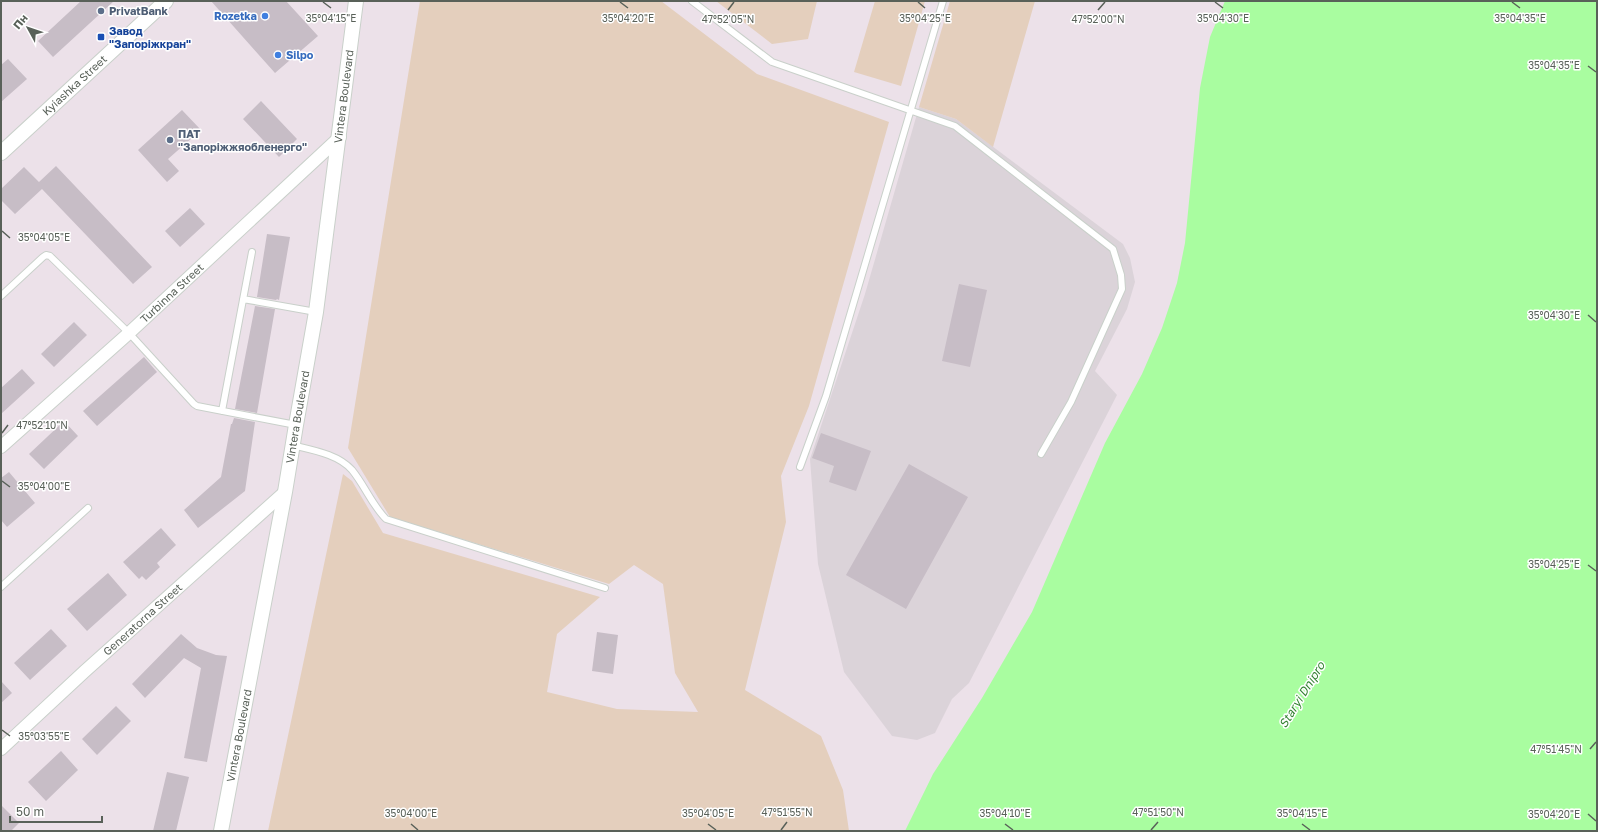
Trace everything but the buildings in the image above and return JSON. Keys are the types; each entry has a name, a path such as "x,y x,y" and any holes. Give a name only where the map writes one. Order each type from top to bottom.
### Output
{"street":[{"name":"Kyiashka Street","path":"1,153 166,1"},
{"name":"Vintera Boulevard","path":"221,831 285,492 316,312 340,137 356,1"},
{"name":"Turbinna Street","path":"1,447 129,333 340,137"},
{"name":"Generatorna Street","path":"1,749 85,671 285,492"}],"lane":[{"path":"692,1 772,62 955,126 1113,249 1121,275 1122,289 1071,402 1041,454"},
{"path":"800,467 826,396 943,1"},
{"path":"222,411 252,252"},
{"path":"1,296 46,255 50,256 129,333 194,404 222,411 296,425"},
{"path":"243,299 316,312"},
{"path":"292,446 318,452 340,460 352,470 380,513 386,519 605,588"},
{"path":"1,587 88,508"}],"shaded area":[{"path":"420,1 661,1 757,74 889,122 809,406 781,476 786,522 745,690 821,736 843,790 849,831 268,831 343,474 352,481 383,533 600,597 557,634 547,692 617,709 698,712 675,673 663,584 634,565 609,584 390,517 348,448"},
{"path":"716,1 817,1 808,39 772,44"},
{"path":"875,1 925,1 901,86 854,72"},
{"path":"950,1 1035,1 993,147 956,119 919,107"},
{"path":"919,107 956,119 1123,244 1130,258 1135,282 1127,309 1095,371 1117,395 969,683 952,699 935,733 917,740 892,736 844,672 818,564 810,459 865,294"}],"water":[{"name":"Staryi Dnipro","path":"1225,1 1597,1 1597,831 905,831 933,774 982,698 1032,612 1105,443 1142,374 1162,328 1177,283 1185,243 1200,88 1210,37"}],"place":[{"name":"PrivatBank","path":"101,11"},
{"name":"Rozetka","path":"265,16"},
{"name":"Завод \"Запоріжкран\"","path":"101,37"},
{"name":"Silpo","path":"278,55"},
{"name":"ПАТ \"Запоріжжяобленерго\"","path":"170,140"}]}
